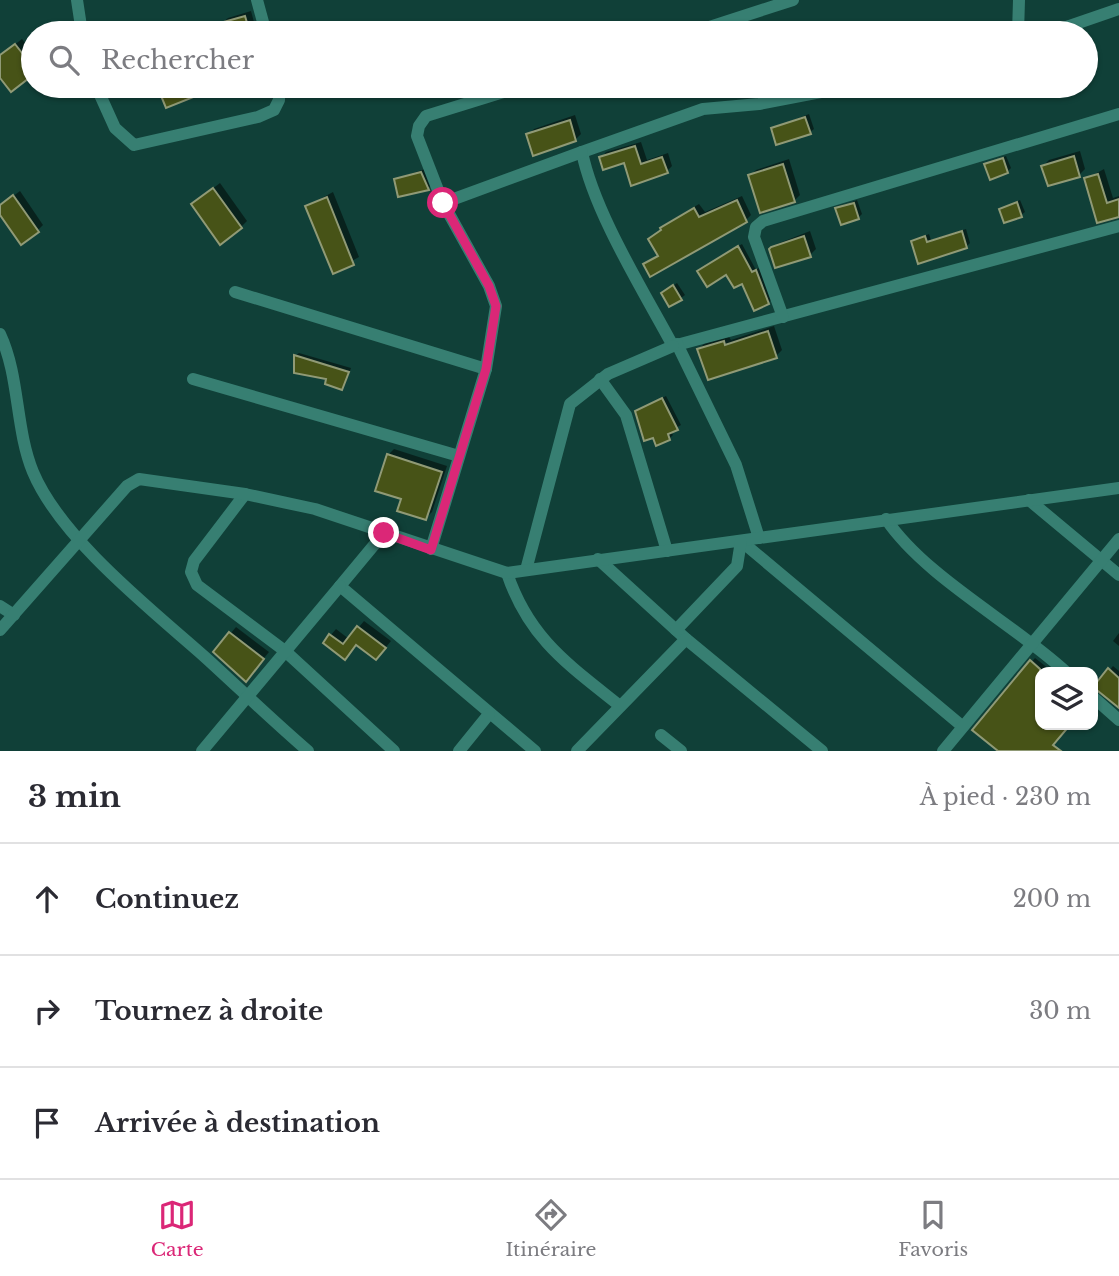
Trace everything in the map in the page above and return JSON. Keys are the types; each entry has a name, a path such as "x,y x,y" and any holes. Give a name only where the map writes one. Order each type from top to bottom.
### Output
{"street":[{"path":"77,0 80,21"},
{"path":"257,0 263,21"},
{"path":"728,21 793,0"},
{"path":"1018,21 1019,0"},
{"path":"1084,21 1117,10"},
{"path":"101,98 115,128 134,145 258,117 274,110 279,98"},
{"path":"431,550 486,369 496,306 489,286 443,203 417,136 419,126 426,116 484,98"},
{"path":"443,203 703,109 790,98"},
{"path":"783,317 754,237 756,227 762,221 1119,114"},
{"path":"582,152 586,174 599,206 675,345 736,465 759,538"},
{"path":"526,570 570,404 600,379 675,345 1119,226"},
{"path":"234,292 486,369"},
{"path":"2,343 23,443 34,474 54,509 79,540 152,610 308,751"},
{"path":"193,379 459,456"},
{"path":"600,379 626,415 667,551"},
{"path":"0,630 127,486 139,479 245,494 315,509 431,550 507,573 1119,488"},
{"path":"245,494 194,561 191,572 197,585 285,652 394,751"},
{"path":"1029,500 1119,575"},
{"path":"886,519 912,551 1034,643 1060,667"},
{"path":"202,751 384,533"},
{"path":"943,751 1119,539"},
{"path":"577,751 620,706 737,566 741,541"},
{"path":"741,541 962,726"},
{"path":"598,559 681,634 822,751"},
{"path":"507,573 517,603 532,626 559,657 620,706"},
{"path":"340,586 434,662 489,714 535,751"},
{"path":"0,606 14,615"},
{"path":"1098,701 1119,720"},
{"path":"459,751 489,714"},
{"path":"661,735 681,751"}],"building":[{"path":"245,16 246,21 227,21"},
{"path":"15,44 21,52 21,84 11,92 0,78 0,55"},
{"path":"162,98 191,98 166,108"},
{"path":"805,117 811,134 776,145 771,128"},
{"path":"570,120 576,141 533,156 526,134"},
{"path":"635,146 641,164 662,157 668,173 631,186 624,163 603,170 599,157"},
{"path":"1074,156 1080,177 1048,186 1041,166"},
{"path":"1003,158 1008,173 990,180 984,164"},
{"path":"783,164 795,202 760,213 748,175"},
{"path":"421,172 429,190 398,197 394,179"},
{"path":"1098,174 1107,203 1119,199 1119,217 1097,223 1084,178"},
{"path":"213,188 242,228 220,245 191,204"},
{"path":"13,195 39,232 21,245 0,215 0,205"},
{"path":"327,197 354,265 333,274 305,206"},
{"path":"737,200 747,222 650,277 643,264 658,256 648,239 661,230 660,228 694,208 699,217"},
{"path":"1017,202 1022,217 1004,223 999,209"},
{"path":"854,203 859,219 841,225 835,208"},
{"path":"962,231 967,248 918,264 911,241 925,236 927,242"},
{"path":"804,236 811,257 775,268 769,249"},
{"path":"738,246 752,272 756,270 769,304 754,311 742,284 734,288 726,275 707,287 697,271"},
{"path":"673,285 682,300 669,307 661,293"},
{"path":"768,331 777,358 708,380 697,349 724,341 725,345"},
{"path":"294,355 349,372 342,390 325,384 326,379 294,373"},
{"path":"662,398 678,430 668,434 670,440 656,446 653,438 644,441 635,411"},
{"path":"387,454 442,472 426,520 397,511 401,499 375,491"},
{"path":"357,626 386,648 376,660 356,645 345,660 323,643 329,634 343,644"},
{"path":"229,632 264,659 246,682 213,652"},
{"path":"1030,660 1038,667 1035,667 1035,730 1066,730 1053,745 1061,751 998,751 972,730"},
{"path":"1108,668 1119,678 1119,708 1098,691 1098,681"}],"route":[{"path":"384,533 431,550 486,369 496,306 489,286 457,233 443,203"}]}
